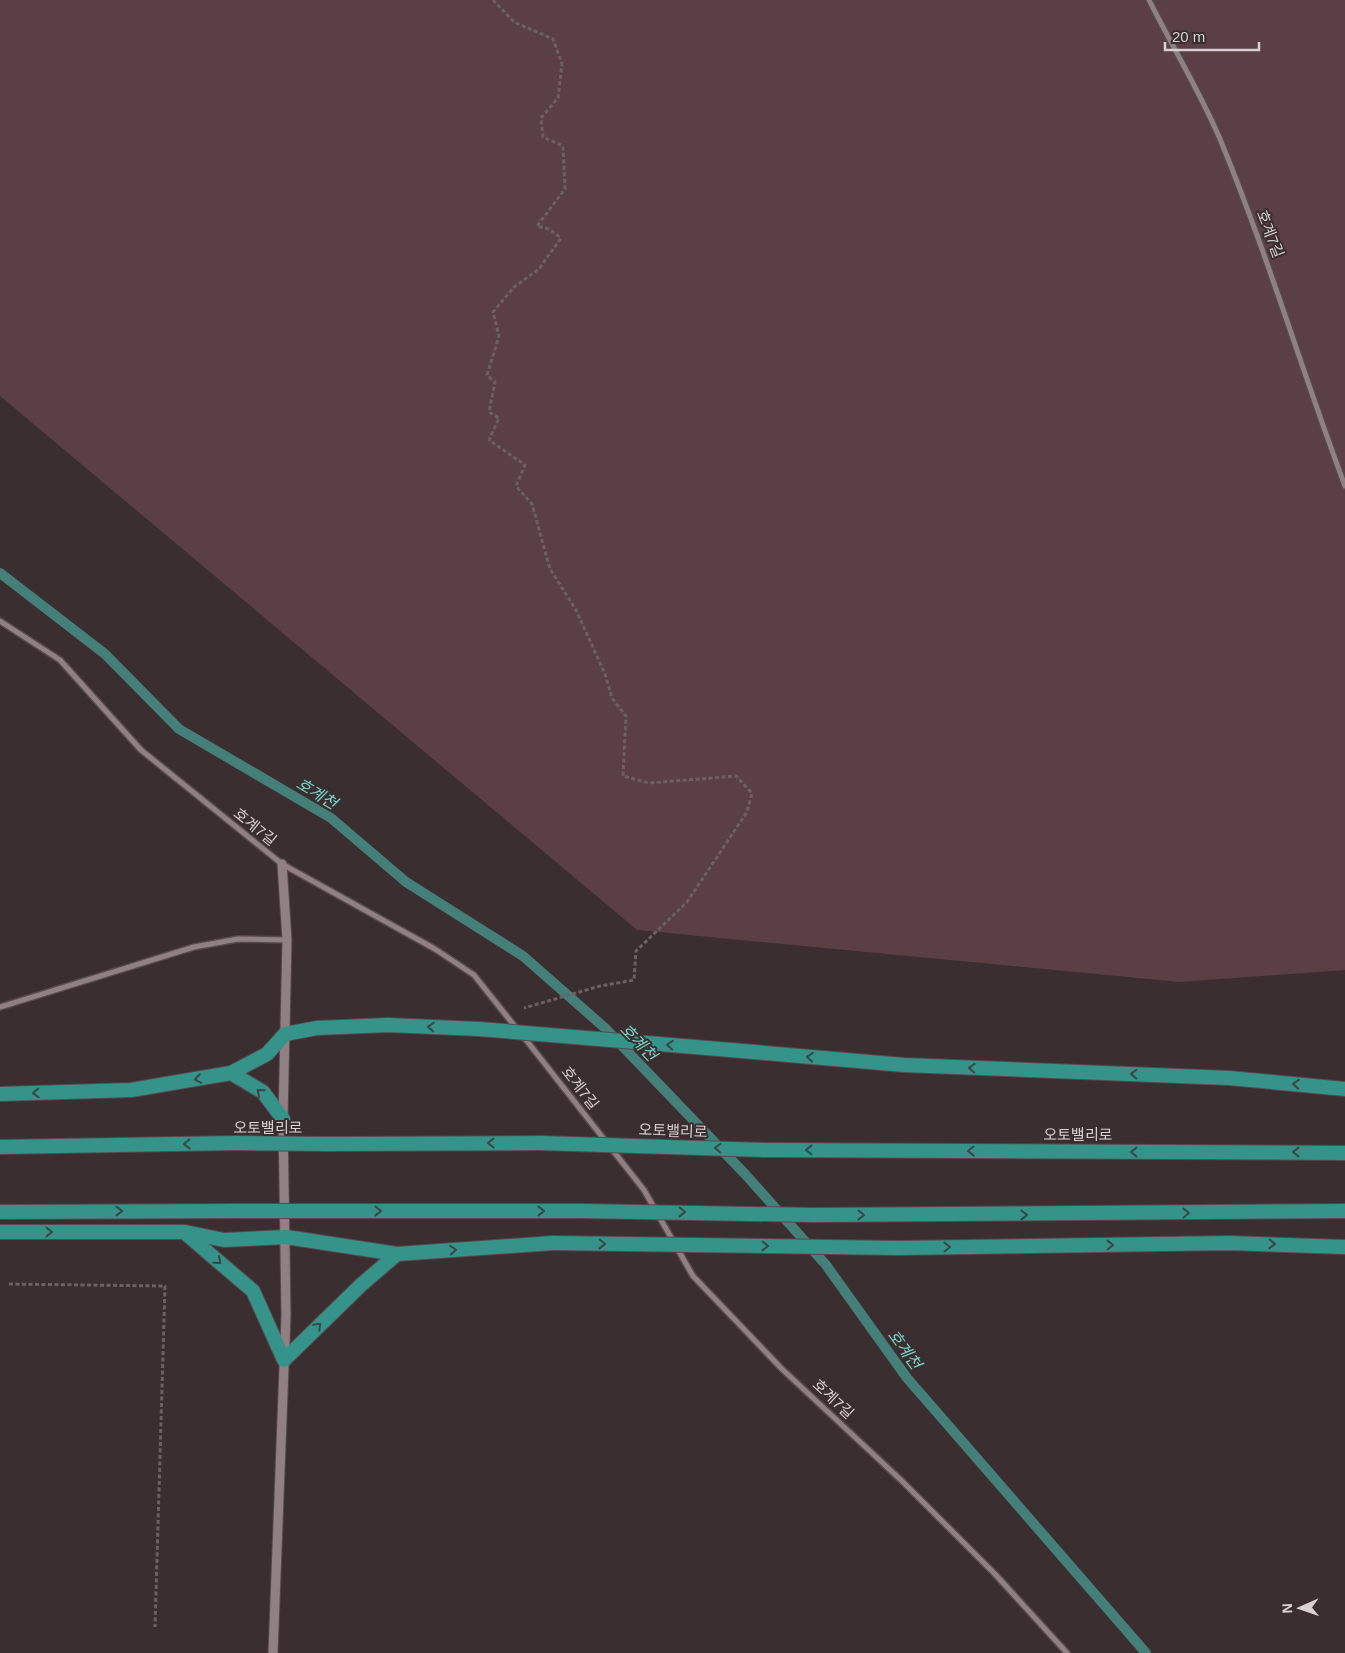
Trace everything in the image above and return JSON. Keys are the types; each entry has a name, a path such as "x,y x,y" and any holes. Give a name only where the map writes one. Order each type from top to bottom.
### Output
{"highway":[{"path":"0,1094 131,1090 231,1073 267,1054 285,1034 317,1028 388,1025 479,1030 904,1065 1229,1078 1345,1088"},
{"path":"231,1073 262,1092 283,1119"},
{"name":"오토밸리로","path":"0,1147 540,1143 766,1150 1345,1153"},
{"path":"0,1212 581,1211 812,1215 1345,1212"},
{"path":"0,1232 184,1232 224,1240 286,1237 397,1254 554,1244 899,1248 1229,1243 1345,1247"},
{"path":"184,1232 253,1291 284,1360 355,1291 397,1254"}],"street":[{"name":"호계7길","path":"1149,0 1219,138 1274,281 1313,402 1345,486"},
{"name":"호계7길","path":"0,621 60,660 141,750 282,864 435,949 474,975 644,1190 693,1276 782,1369 902,1481 994,1573 1068,1653"},
{"path":"272,1653 284,1360 286,1237 283,1119 287,940 282,864"},
{"path":"0,1008 194,947 238,939 287,940"}],"path":[{"path":"493,0 514,22 553,39 562,64 558,98 541,118 544,137 563,146 565,189 537,226 549,230 561,238 539,269 514,287 493,312 499,336 487,375 495,382 489,412 499,418 489,440 525,465 516,486 532,504 550,569 576,610 605,674 612,698 626,716 623,776 650,784 736,776 752,793 747,812 688,902 636,951 634,980 600,986 506,1014"},
{"path":"9,1284 165,1286 154,1627"}],"shaded area":[{"path":"0,0 1345,0 1345,970 1179,982 637,930 0,396"}],"waterway":[{"name":"호계천","path":"0,573 105,654 179,729 331,818 406,882 523,956 605,1028 745,1174 826,1265 907,1378 1146,1653"}]}
